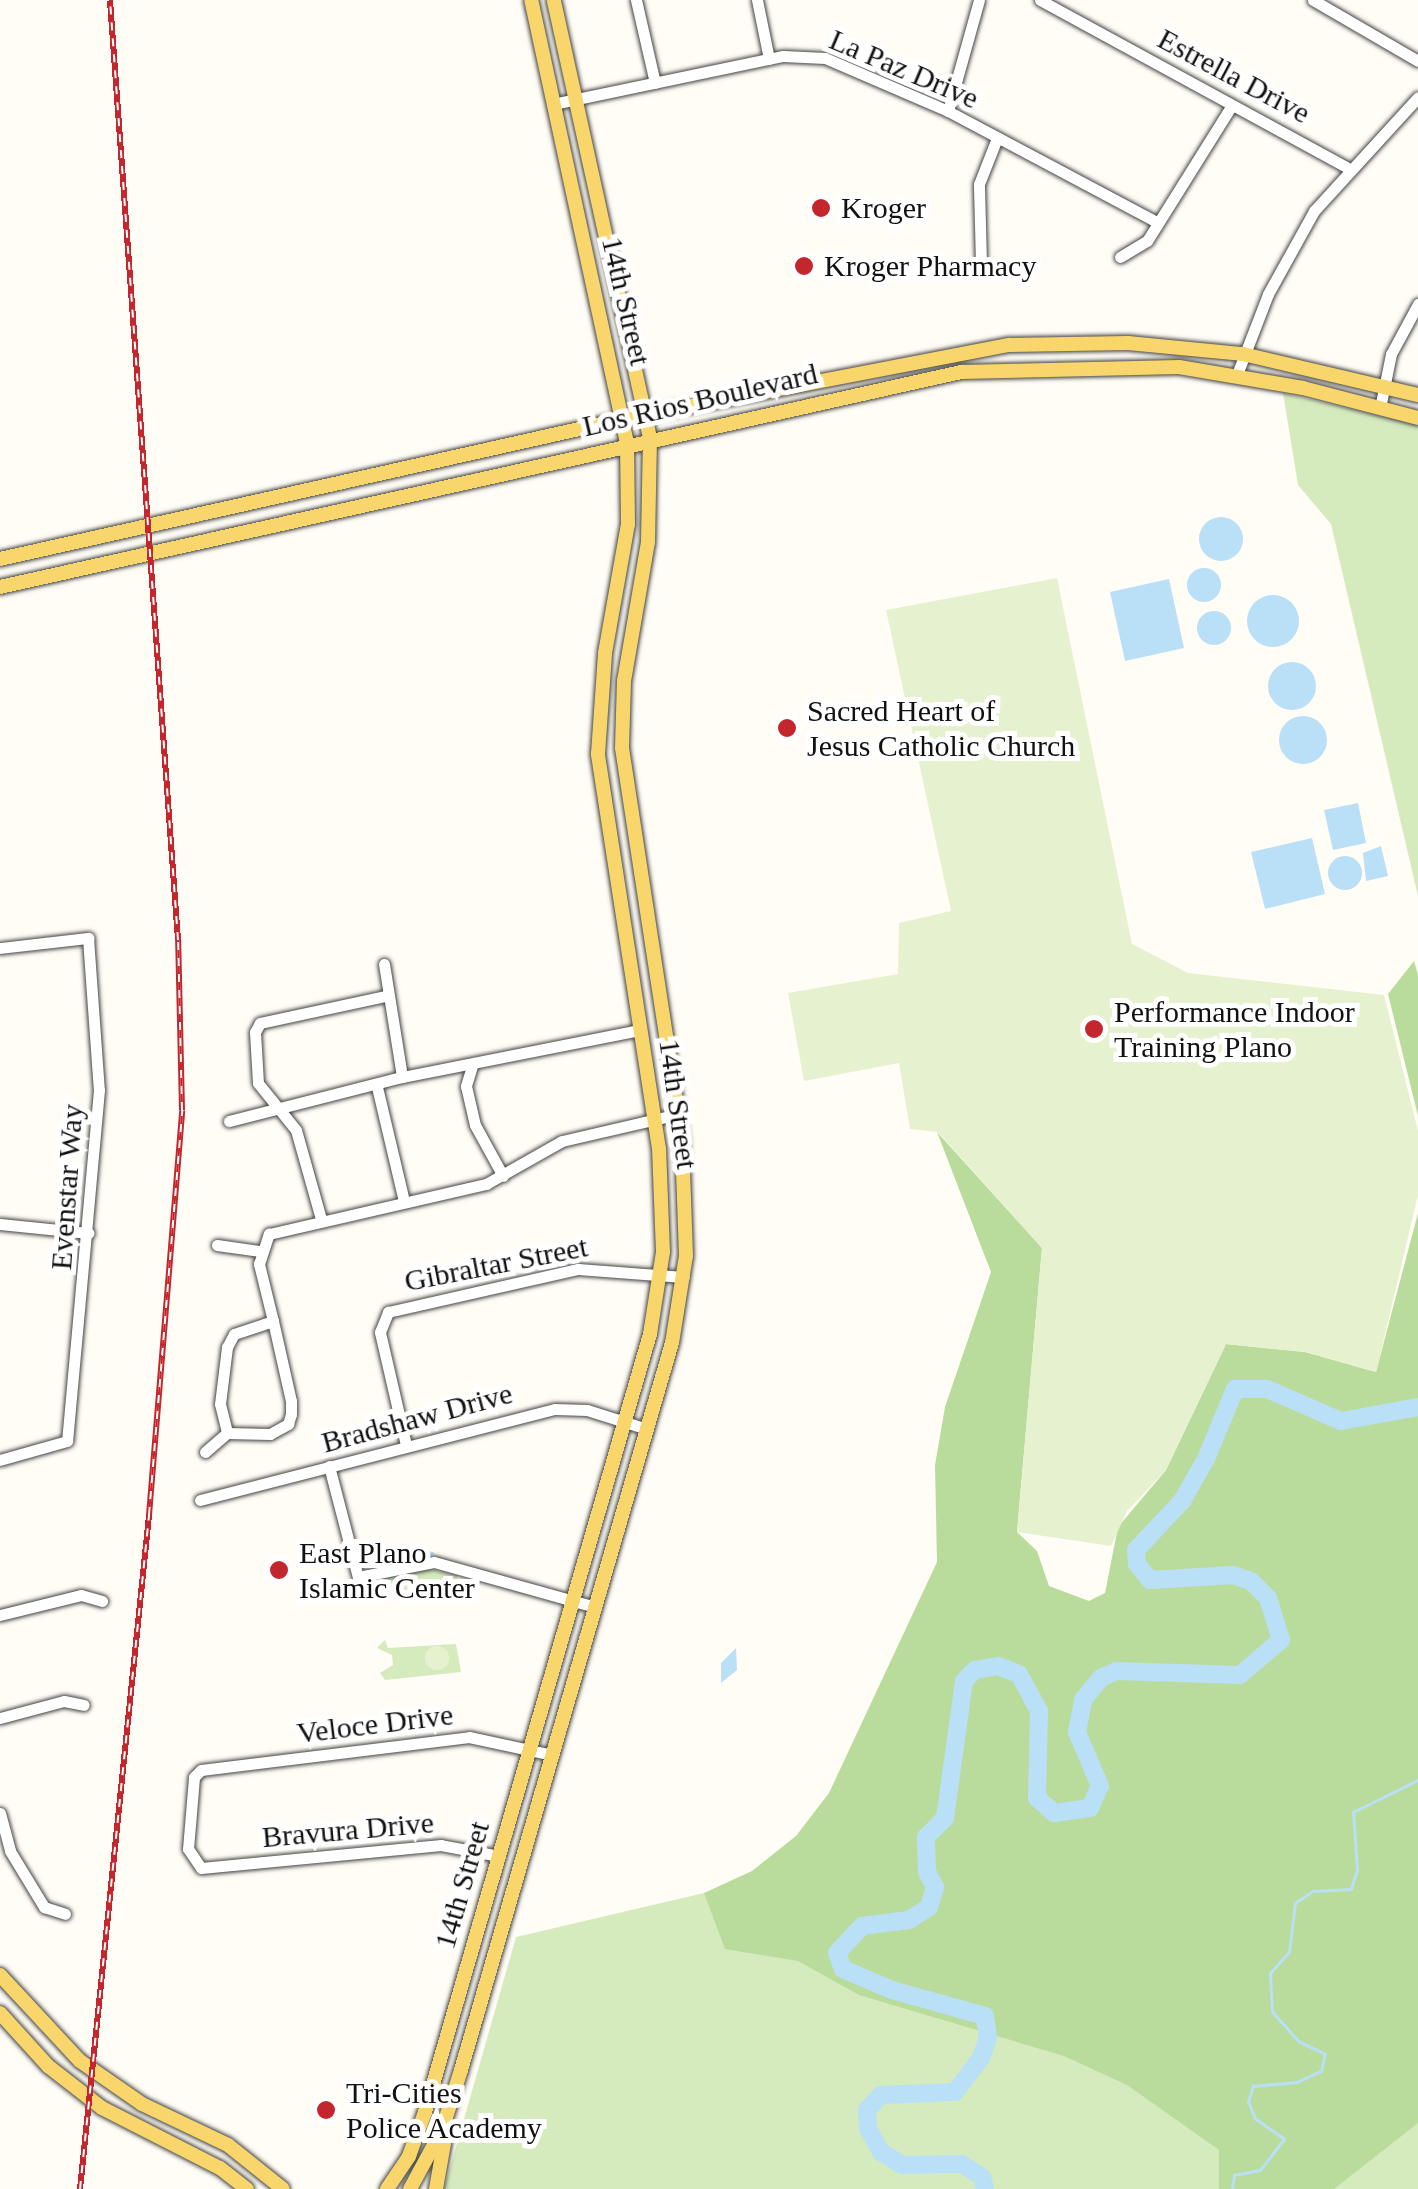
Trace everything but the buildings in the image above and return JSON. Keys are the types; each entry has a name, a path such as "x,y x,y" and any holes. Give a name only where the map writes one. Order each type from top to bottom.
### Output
{"main road":[{"name":"14th Street","path":"387,2189 417,2139 625,1422 660,1274 663,1194 603,805 598,734 608,634 628,524 627,443 530,0"},
{"name":"14th Street","path":"410,2189 449,2112 647,1428 684,1276 687,1192 678,1114 626,802 622,722 630,638 648,542 650,438 554,0"},
{"path":"586,246 608,241"},
{"name":"Los Rios Boulevard","path":"0,559 904,362 1041,344 1128,343 1243,354 1418,395"},
{"path":"904,362 904,382"},
{"name":"Los Rios Boulevard","path":"0,586 904,382 1087,364 1236,377 1418,418"},
{"path":"798,384 803,405"},
{"path":"442,460 451,487"},
{"path":"317,488 323,513"},
{"path":"608,634 630,638"},
{"path":"603,805 626,802"},
{"path":"622,921 646,918"},
{"path":"469,1960 491,1967"},
{"path":"0,1975 80,2061 142,2104 228,2145 284,2189"},
{"path":"0,2013 48,2066 102,2108 220,2168 246,2189"},
{"path":"436,2189 449,2112"},
{"path":"220,2168 228,2145"}],"street":[{"path":"636,0 655,84"},
{"path":"756,0 769,59"},
{"path":"948,112 980,0"},
{"name":"Estrella Drive","path":"1040,0 1350,169"},
{"path":"1312,0 1336,6 1418,61"},
{"name":"La Paz Drive","path":"553,104 803,54 847,65 948,112 1157,222"},
{"path":"1236,377 1243,354 1314,210 1418,96"},
{"path":"1120,258 1147,241 1232,106"},
{"path":"981,263 979,184 997,138"},
{"path":"1380,408 1391,354 1418,304"},
{"name":"Evenstar Way","path":"0,948 88,938 97,987 100,1090 67,1441 0,1460"},
{"path":"384,964 385,996 402,1078"},
{"path":"321,1219 296,1130 277,1110 256,1076 252,1042 260,1022 385,996"},
{"path":"230,1121 377,1088 402,1078 640,1030"},
{"path":"472,1066 466,1086 475,1125 503,1176"},
{"path":"377,1088 404,1201"},
{"path":"205,1452 227,1433 270,1434 288,1424 290,1400 259,1250 269,1234 503,1176 562,1140 678,1114"},
{"path":"0,1224 89,1233"},
{"path":"217,1245 259,1250"},
{"name":"Gibraltar Street","path":"406,1445 381,1319 414,1305 578,1269 684,1276"},
{"path":"227,1433 220,1404 227,1347 234,1334 273,1320"},
{"name":"Bradshaw Drive","path":"200,1500 554,1409 647,1428"},
{"path":"328,1466 358,1577 434,1562 595,1607"},
{"path":"0,1615 81,1595 102,1601"},
{"path":"0,1718 64,1701 84,1705"},
{"name":"Veloce Drive","path":"200,1868 188,1849 194,1777 201,1770 469,1737 553,1754"},
{"path":"0,1812 5,1853 44,1907 65,1914"},
{"name":"Bravura Drive","path":"200,1868 441,1845 499,1856"}],"green space":[{"path":"1283,393 1418,425 1418,896 1331,524 1298,485"},
{"name":"Performance Indoor Training Plano","path":"1057,578 1132,944 1188,973 1384,995 1418,1131 1418,1195 1376,1372 1305,1352 1226,1344 1166,1470 1127,1511 1111,1546 1017,1532 1042,1248 938,1132 910,1129 899,1063 804,1081 788,993 898,974 899,923 951,911 886,610"},
{"path":"1414,961 1418,975 1418,1116 1388,994"},
{"path":"937,1132 1042,1248 1017,1532 1037,1551 1049,1586 1089,1601 1105,1593 1118,1527 1166,1470 1226,1344 1305,1352 1376,1372 1418,1213 1418,2123 1334,2189 1219,2189 1219,2150 1127,2085 1064,2056 859,1995 798,1961 725,1949 704,1893 752,1871 796,1836 829,1793 937,1562 935,1465 945,1407 991,1272"},
{"path":"423,1568 457,1575 459,1592 450,1592 448,1584 418,1588 416,1597 413,1589 376,1594 369,1601 371,1579"},
{"path":"385,1640 388,1648 456,1644 461,1672 385,1680 380,1673 393,1665 392,1655 377,1648"},
{"path":"437,1646 446,1649 446,1667 437,1670 428,1667 425,1658 428,1649"},
{"path":"704,1893 968,1960 1185,2074 1255,2189 444,2189 516,1937"},
{"path":"1418,2087 1418,2189 1312,2189"}],"water":[{"path":"1221,517 1237,523 1243,539 1237,555 1221,561 1205,555 1199,539 1205,523"},
{"path":"1204,568 1216,573 1221,585 1216,597 1204,602 1192,597 1187,585 1192,573"},
{"path":"1169,579 1184,648 1125,661 1110,592"},
{"path":"1273,595 1291,603 1299,621 1291,639 1273,647 1255,639 1247,621 1255,603"},
{"path":"1214,611 1226,616 1231,628 1226,640 1214,645 1202,640 1197,628 1202,616"},
{"path":"1292,662 1309,669 1316,686 1309,703 1292,710 1275,703 1268,686 1275,669"},
{"path":"1303,716 1320,723 1327,740 1320,757 1303,764 1286,757 1279,740 1286,723"},
{"path":"1358,803 1366,843 1333,850 1324,810"},
{"path":"1312,838 1325,894 1265,909 1251,852"},
{"path":"1381,846 1388,876 1366,881 1363,853"},
{"path":"1345,856 1357,861 1362,873 1357,885 1345,890 1333,885 1328,873 1333,861"},
{"path":"736,1648 737,1670 721,1683 721,1663"}],"waterway":[{"path":"985,2189 982,2177 962,2164 902,2165 881,2152 868,2129 867,2110 881,2095 955,2092 981,2058 988,2038 985,2016 892,1990 843,1969 837,1953 862,1926 909,1920 929,1907 935,1887 927,1872 926,1837 945,1818 964,1681 975,1670 998,1666 1019,1674 1039,1711 1037,1798 1054,1813 1090,1808 1100,1786 1077,1732 1083,1700 1101,1678 1116,1671 1240,1675 1281,1640 1268,1598 1251,1581 1233,1575 1150,1580 1137,1564 1136,1550 1182,1501 1206,1459 1235,1389 1267,1389 1341,1421 1418,1407"},
{"path":"426,1552 432,1553"},
{"path":"1232,2189 1234,2175 1260,2170 1284,2139 1255,2119 1248,2102 1253,2086 1297,2082 1321,2071 1325,2054 1299,2042 1272,2012 1270,1973 1289,1952 1295,1903 1313,1891 1351,1889 1357,1870 1353,1812 1418,1780"}],"railway":[{"path":"80,2189 149,1515 182,1110 178,940 110,0"}],"place":[{"name":"Kroger","path":"821,208"},
{"name":"Kroger Pharmacy","path":"804,266"},
{"name":"Sacred Heart of Jesus Catholic Church","path":"787,728"},
{"name":"Performance Indoor Training Plano","path":"1094,1029"},
{"name":"East Plano Islamic Center","path":"279,1570"},
{"name":"Tri-Cities Police Academy","path":"326,2110"}]}
